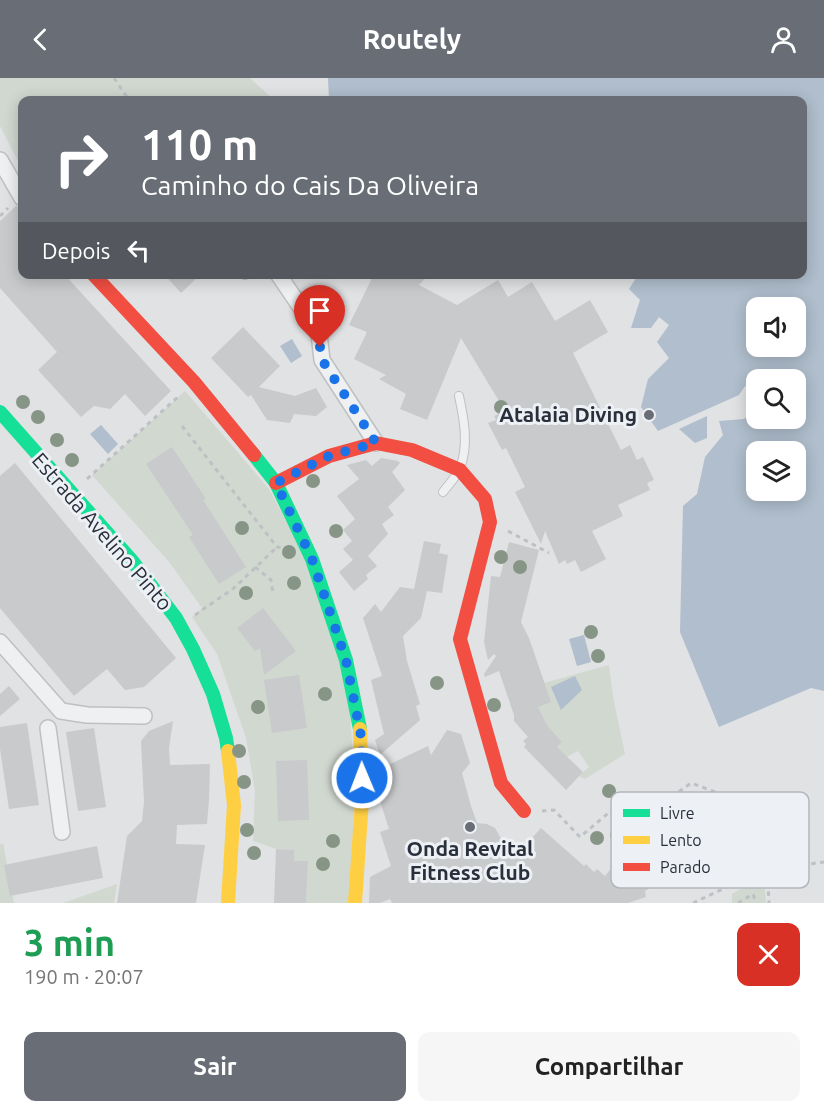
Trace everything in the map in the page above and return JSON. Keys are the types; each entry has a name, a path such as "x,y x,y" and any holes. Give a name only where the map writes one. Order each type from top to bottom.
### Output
{"street":[{"path":"0,160 18,191"},
{"path":"98,279 194,382 276,483 312,559 346,660 361,736 362,800 355,903"},
{"path":"281,279 319,334 322,360 376,443"},
{"name":"Estrada Avelino Pinto","path":"0,411 133,562 176,618 193,649 213,694 226,738 234,805 228,903"},
{"path":"276,483 329,456 376,443 412,450 460,470 485,499 490,522 460,639 501,783 524,811"},
{"path":"0,642 60,711 87,716 144,716"},
{"path":"48,728 62,832"}],"lane":[{"path":"443,492 460,470 465,441 465,424 459,396"}],"path":[{"path":"114,78 126,96"},
{"path":"87,479 194,382"},
{"path":"182,426 277,547 285,548"},
{"path":"490,522 549,553"},
{"path":"190,620 202,608 234,588 277,547"},
{"path":"255,567 271,580 273,592"},
{"path":"678,792 691,783 715,792"},
{"path":"524,811 554,810 580,837 611,811"},
{"path":"809,864 824,862"},
{"path":"693,903 725,888"},
{"path":"768,888 769,903"},
{"path":"738,903 753,894 756,903"}],"shaded area":[{"path":"0,78 250,78 270,96 18,96 18,161 0,126"},
{"path":"185,391 269,489 302,551 346,665 355,781 350,903 306,903 308,861 294,861 294,850 276,849 253,841 255,791 246,738 217,654 192,617 202,608 170,563 92,475"},
{"path":"609,665 625,754 585,779 579,776 589,767 578,751 567,757 557,747 562,742 547,725 538,707 544,683"},
{"path":"3,843 14,903 0,903 0,845"},
{"path":"117,884 114,903 63,903"},
{"path":"742,888 764,888 766,903 732,903 732,894"}],"water":[{"path":"328,78 824,78 824,691 811,688 719,727 680,632 683,506 697,494 705,457 723,435 719,421 744,419 746,417 746,429 806,429 806,369 746,369 746,386 739,395 658,431 641,407 648,379 669,358 657,342 669,325 659,317 651,328 631,328 640,300 629,289 635,279 807,279 807,96 329,96"},
{"path":"292,339 302,356 291,363 280,346"},
{"path":"707,416 707,438 695,443 679,429"},
{"path":"101,425 118,444 108,454 90,434"},
{"path":"584,635 591,662 577,666 569,639"},
{"path":"575,676 582,690 561,710 551,687"}],"building":[{"path":"18,207 18,279 69,279 171,391 145,416 125,394 110,409 94,406 81,417 38,370 57,352 0,288 0,221"},
{"path":"168,279 196,279 181,293"},
{"path":"372,279 424,279 419,285 457,305 498,280 508,297 532,282 555,321 590,300 608,332 573,353 621,450 630,445 637,460 643,457 654,480 647,483 650,490 618,505 623,516 592,531 606,559 581,572 575,560 567,564 565,560 559,564 545,531 541,544 515,492 525,487 506,448 502,450 488,423 496,420 494,416 505,411 461,338 427,420 400,409 406,394 379,379 386,375 354,359 367,332 349,325"},
{"path":"243,327 280,366 259,387 295,396 316,388 327,407 316,416 294,414 290,423 267,420 251,395 248,397 211,358"},
{"path":"172,447 246,567 219,584 189,537 193,535 146,464"},
{"path":"381,458 400,463 392,472 405,490 388,507 394,515 382,524 388,534 368,556 377,566 366,575 368,579 354,591 339,572 353,560 343,549 352,541 343,530 355,519 337,496 359,479 347,465 366,460 372,466"},
{"path":"15,463 176,658 144,687 125,690 107,669 74,696 0,608 0,476"},
{"path":"424,541 441,544 439,553 448,555 442,593 427,591 421,618 403,636 407,661 420,704 416,706 420,720 380,755 375,740 384,734 371,680 382,676 363,618 375,604 381,612 400,587 414,589"},
{"path":"509,542 539,550 521,622 529,638 551,702 538,707 547,725 562,742 557,747 583,772 566,790 524,747 526,744 523,741 528,737 514,721 499,671 485,677 484,674 496,656 494,654 488,660 484,642 491,576 500,577"},
{"path":"263,608 296,651 264,675 260,648 255,651 237,628"},
{"path":"299,675 307,728 272,733 264,680"},
{"path":"9,686 20,699 0,716 0,694"},
{"path":"173,721 169,748 170,765 210,764 207,824 177,825 176,844 205,845 196,903 117,903 127,836 142,821 144,802 141,741 149,731"},
{"path":"27,723 39,805 9,809 0,749 0,727"},
{"path":"94,728 106,807 78,811 66,732"},
{"path":"447,730 461,734 470,763 462,773 477,823 495,828 502,840 517,854 541,828 594,872 597,869 605,876 611,868 611,888 650,888 645,891 646,897 628,903 392,903 390,899 380,903 369,903 370,877 391,866 380,832 389,829 378,795 382,793 376,774 384,770 384,767 428,746 431,755"},
{"path":"307,760 309,820 278,821 276,761"},
{"path":"97,846 103,878 10,896 4,865"},
{"path":"276,849 294,850 294,861 308,861 306,903 274,903"}],"traffic: fast":[{"path":"0,412 133,562 176,618 213,694 228,751"},
{"path":"254,455 276,483 312,559 346,660 360,729"}],"traffic: slow":[{"path":"355,903 362,800 360,729"},
{"path":"228,751 234,805 228,903"}],"traffic: jam":[{"path":"98,279 194,382 254,455"},
{"path":"276,483 329,456 376,443 412,450 460,470 485,499 490,522 460,639 501,783 524,811"}],"place":[{"name":"Atalaia Diving","path":"649,415"},
{"name":"Onda Revital Fitness Club","path":"470,827"}],"route":[{"path":"320,347 322,360 376,443 329,456 276,483 312,559 346,660 361,736 362,778"}]}
